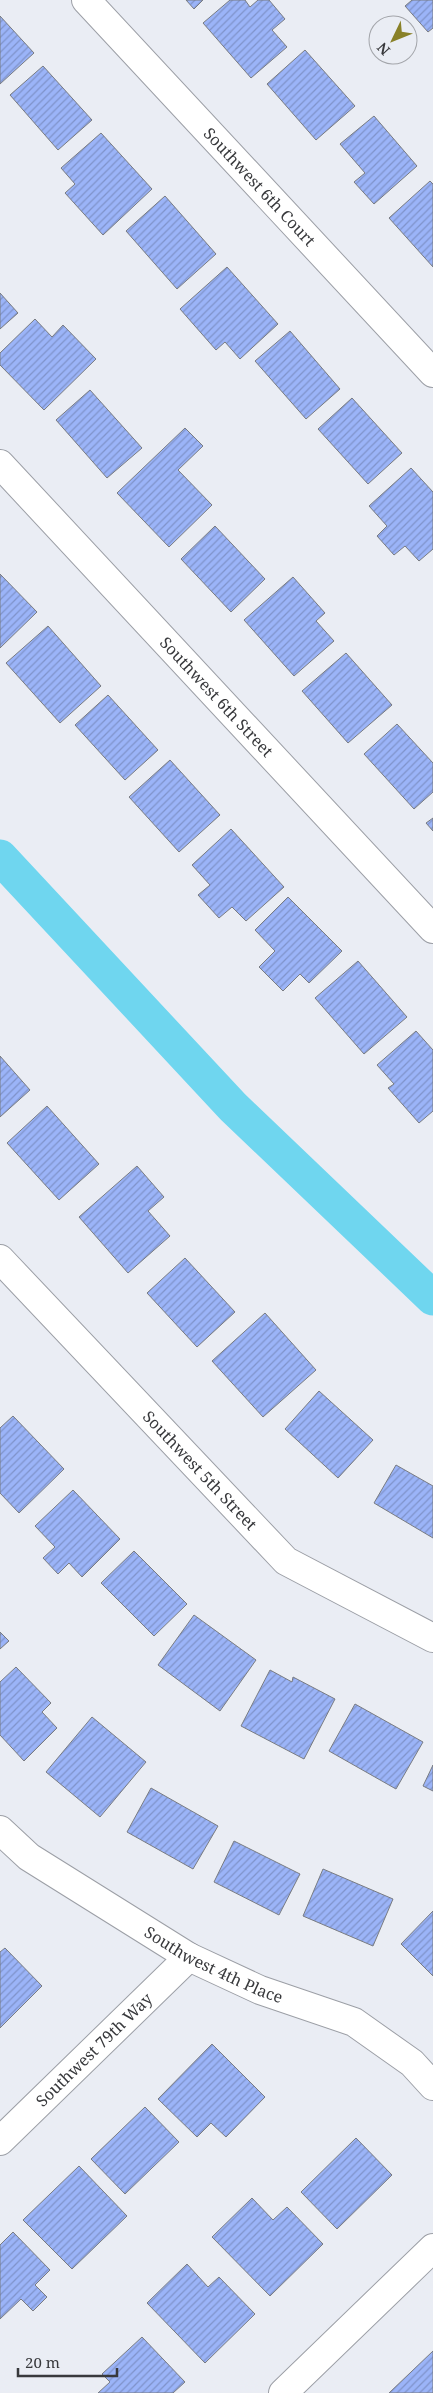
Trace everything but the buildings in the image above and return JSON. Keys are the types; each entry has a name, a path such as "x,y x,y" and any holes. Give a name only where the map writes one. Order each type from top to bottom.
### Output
{"street":[{"name":"Southwest 6th Court","path":"86,0 433,373"},
{"name":"Southwest 6th Street","path":"0,464 433,929"},
{"name":"Southwest 5th Street","path":"0,1259 286,1561 433,1638"},
{"name":"Southwest 4th Place","path":"0,1830 29,1857 189,1957 260,1990 354,2022 412,2063 433,2086"},
{"name":"Southwest 79th Way","path":"0,2141 189,1957"},
{"path":"283,2393 433,2248"}],"waterway":[{"path":"0,857 233,1107 433,1298"}]}
